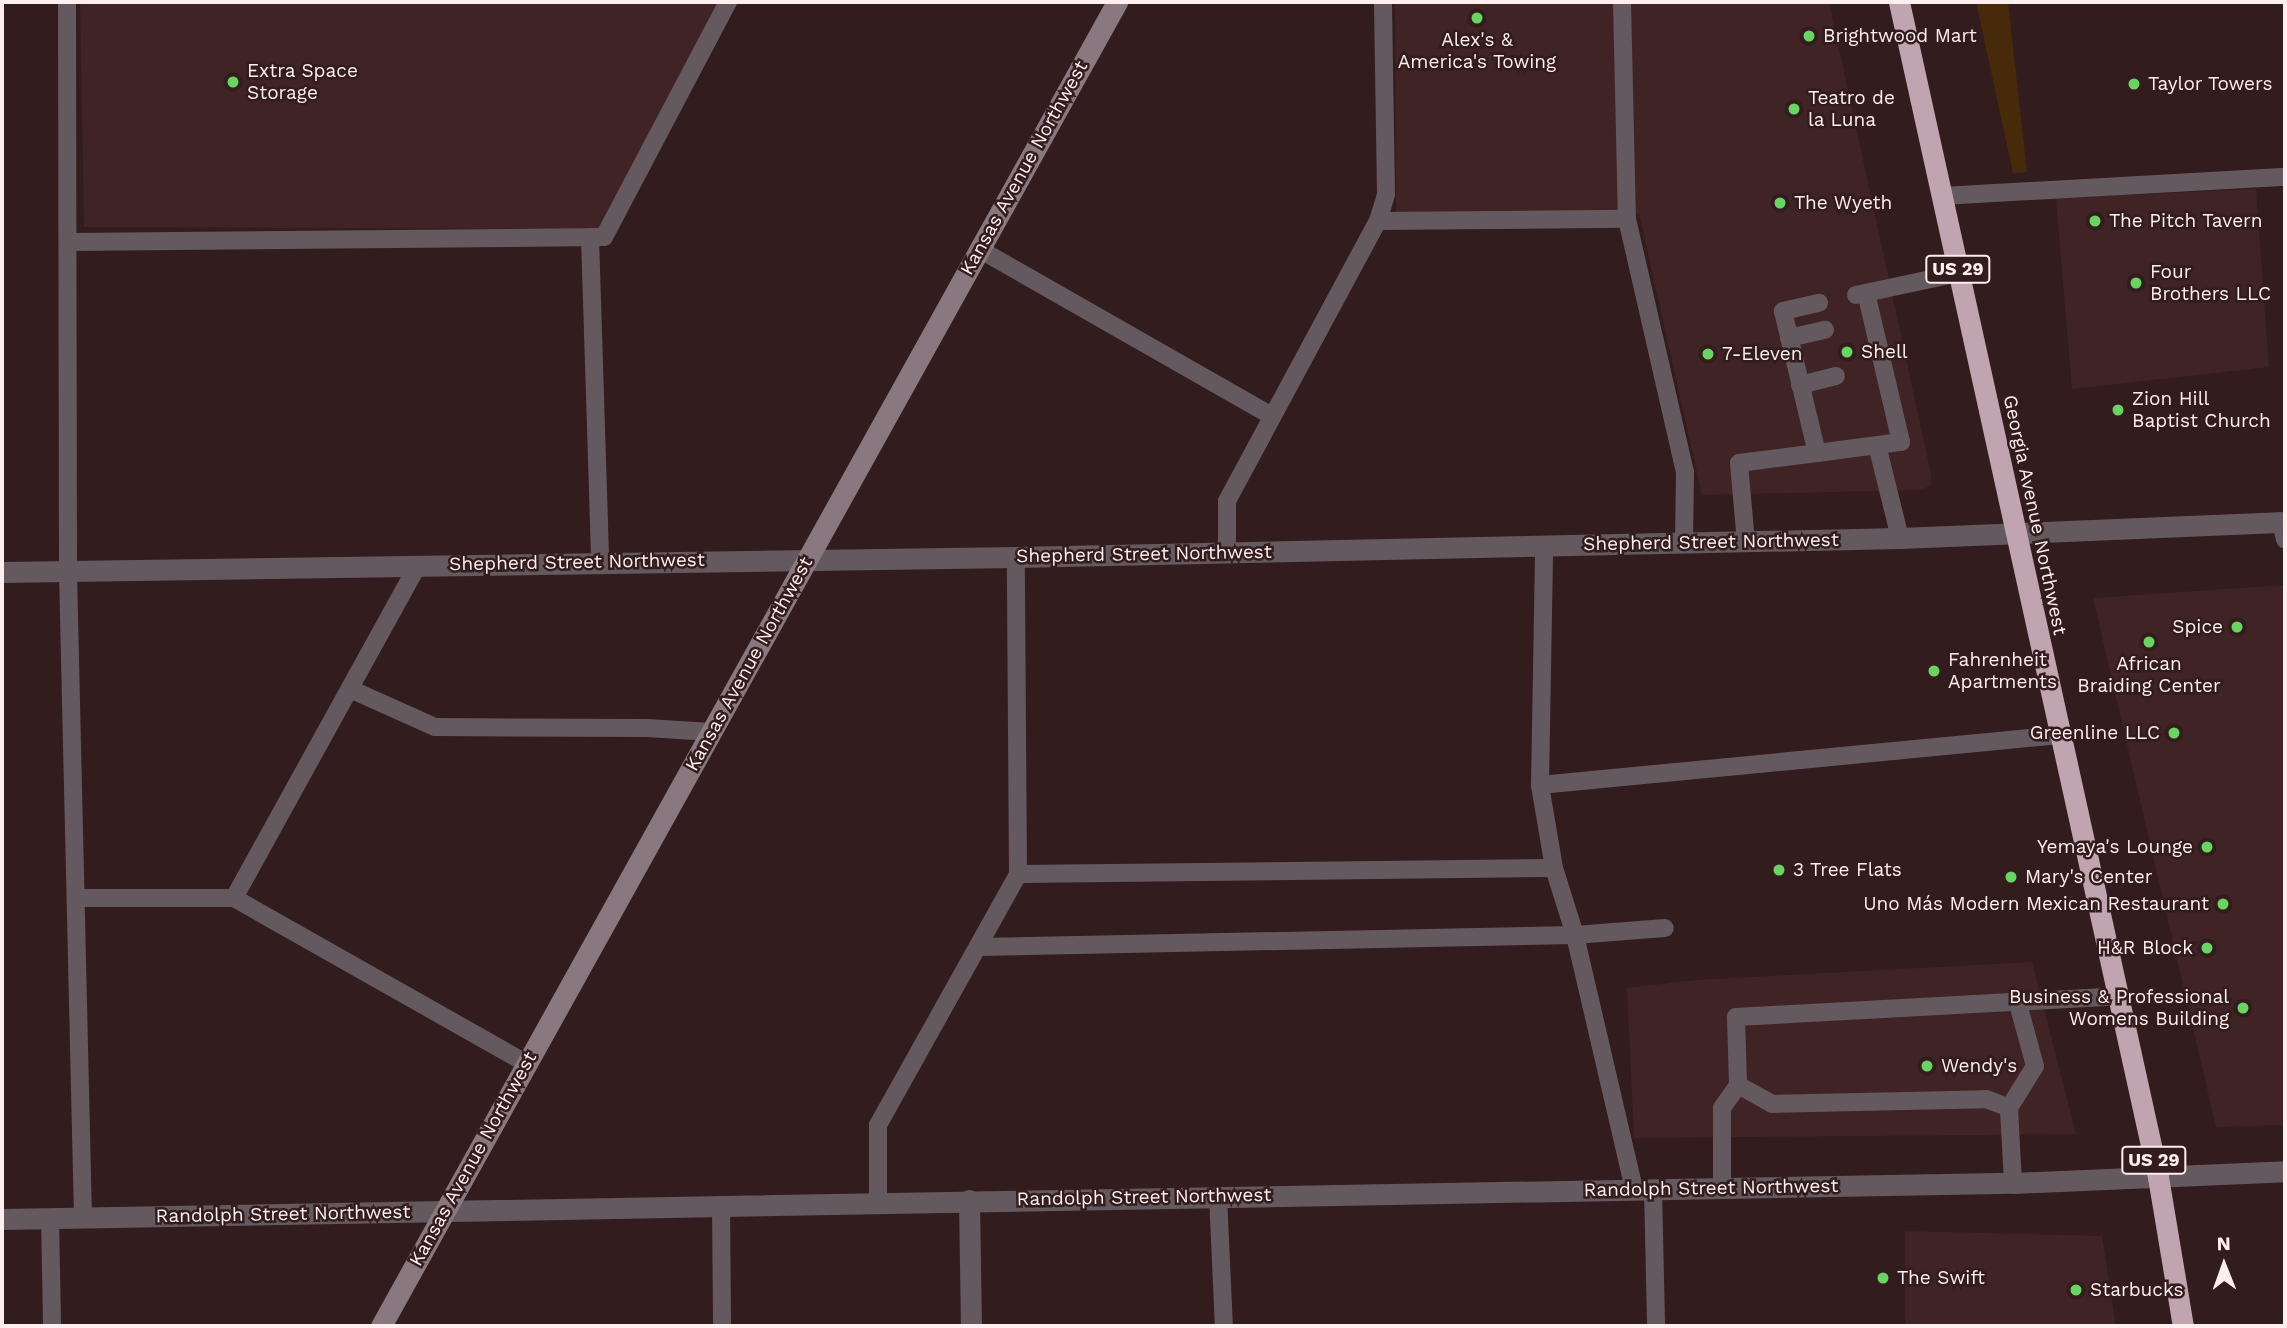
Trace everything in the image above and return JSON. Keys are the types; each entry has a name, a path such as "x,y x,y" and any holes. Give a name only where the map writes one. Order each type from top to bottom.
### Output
{"highway":[{"name":"Georgia Avenue Northwest","path":"1899,2 2158,1177 2183,1326"}],"street":[{"name":"Kansas Avenue Northwest","path":"381,1326 1117,2"},
{"name":"Shepherd Street Northwest","path":"2,572 1016,557 2284,528"},
{"name":"Randolph Street Northwest","path":"2,1219 2013,1183 2285,1171"},
{"path":"969,1200 971,1326"}],"lane":[{"path":"67,2 68,572 83,1217"},
{"path":"68,242 604,237 728,2"},
{"path":"1227,552 1227,501 1378,221 1386,194 1383,2"},
{"path":"1622,2 1627,219 1685,472 1684,543"},
{"path":"1942,196 2285,177"},
{"path":"1378,221 1627,219"},
{"path":"590,237 600,562"},
{"path":"979,250 1272,416"},
{"path":"1746,542 1740,463 1901,442 1877,367 1860,294 1959,273"},
{"path":"1817,453 1783,311 1819,303"},
{"path":"1790,338 1825,330"},
{"path":"1800,384 1836,376"},
{"path":"1877,445 1900,538"},
{"path":"1544,546 1540,785 1554,868 1575,934 1643,1189 1656,1326"},
{"path":"878,1202 878,1125 1018,874 1016,557"},
{"path":"234,898 418,565"},
{"path":"350,689 435,727 647,728 711,732"},
{"path":"1540,785 2060,735"},
{"path":"1018,874 1554,868"},
{"path":"76,898 234,898 526,1063"},
{"path":"978,947 1575,934 1665,928"},
{"path":"1722,1188 1722,1108 1738,1085 1736,1017 2118,996"},
{"path":"2013,1183 2009,1108 2035,1066 2017,1000"},
{"path":"1738,1085 1772,1104 1986,1099 2009,1108"},
{"path":"1218,1196 1224,1326"},
{"path":"721,1205 722,1326"},
{"path":"50,1218 52,1326"},
{"path":"710,1326 722,1304"}],"shaded area":[{"path":"80,2 723,2 599,229 84,227"},
{"path":"1395,2 1829,2 1931,474 1931,485 1922,490 1702,495 1639,214 1396,214"},
{"path":"1976,2 2008,2 2027,172 2013,173"},
{"path":"2256,189 2269,367 2072,389 2056,198"},
{"path":"2285,585 2285,1125 2216,1127 2093,598"},
{"path":"2032,962 2076,1134 1634,1138 1627,988 1696,980"},
{"path":"1905,1231 2102,1236 2116,1326 1905,1326"}],"place":[{"name":"Alex's & America's Towing","path":"1477,18"},
{"name":"Brightwood Mart","path":"1809,36"},
{"name":"Extra Space Storage","path":"233,82"},
{"name":"Taylor Towers","path":"2134,84"},
{"name":"Teatro de la Luna","path":"1794,109"},
{"name":"The Wyeth","path":"1780,203"},
{"name":"The Pitch Tavern","path":"2095,221"},
{"name":"Four Brothers LLC","path":"2136,283"},
{"name":"Shell","path":"1847,352"},
{"name":"7-Eleven","path":"1708,354"},
{"name":"Zion Hill Baptist Church","path":"2118,410"},
{"name":"Spice","path":"2237,627"},
{"name":"African Braiding Center","path":"2149,642"},
{"name":"Fahrenheit Apartments","path":"1934,671"},
{"name":"Greenline LLC","path":"2174,733"},
{"name":"Yemaya's Lounge","path":"2207,847"},
{"name":"3 Tree Flats","path":"1779,870"},
{"name":"Mary's Center","path":"2011,877"},
{"name":"Uno Más Modern Mexican Restaurant","path":"2223,904"},
{"name":"H&R Block","path":"2207,948"},
{"name":"Business & Professional Womens Building","path":"2243,1008"},
{"name":"Wendy's","path":"1927,1066"},
{"name":"The Swift","path":"1883,1278"},
{"name":"Starbucks","path":"2076,1290"}]}
